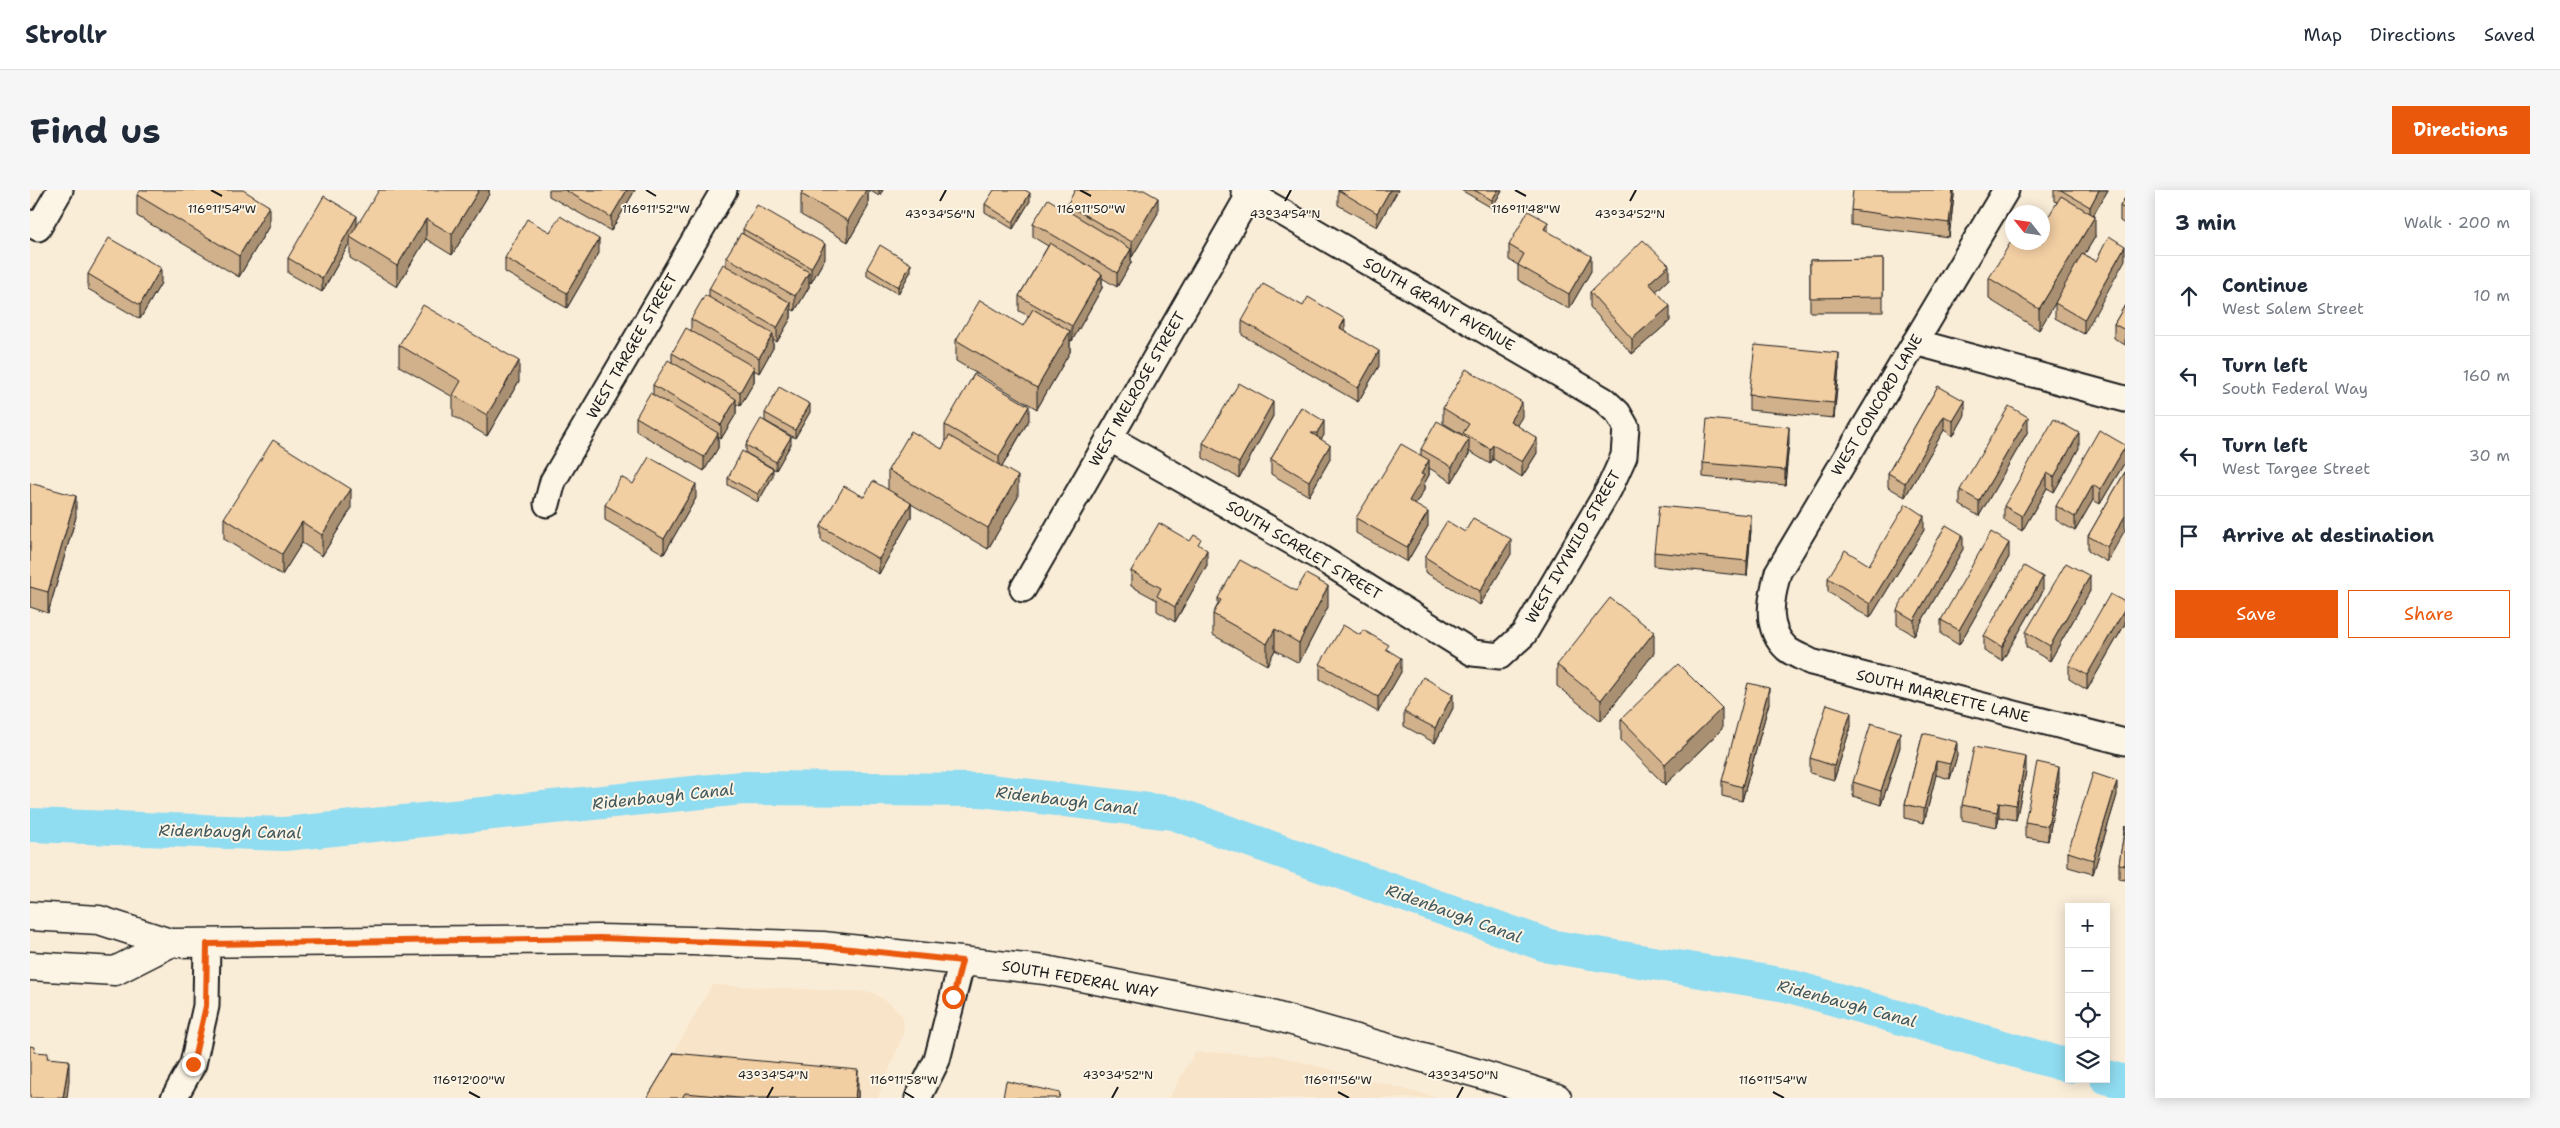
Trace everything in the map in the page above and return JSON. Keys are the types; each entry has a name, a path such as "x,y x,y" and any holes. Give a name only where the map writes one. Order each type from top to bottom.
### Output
{"main road":[{"name":"SOUTH FEDERAL WAY","path":"30,916 99,920 170,943 600,938 823,946 1045,970 1264,1013 1480,1074 1557,1098"},
{"name":"SOUTH FEDERAL WAY","path":"30,966 115,971 170,943"}],"street":[{"path":"34,225 60,190"},
{"name":"WEST TARGEE STREET","path":"547,504 553,481 724,190"},
{"name":"WEST CONCORD LANE","path":"1773,628 1771,599 1778,572 2006,190"},
{"name":"SOUTH GRANT AVENUE","path":"1249,191 1604,400 1618,413 1626,427"},
{"name":"WEST MELROSE STREET","path":"1023,588 1249,191"},
{"path":"1915,342 2125,399"},
{"name":"WEST IVYWILD STREET","path":"1500,656 1524,634 1610,489 1624,456 1626,427"},
{"name":"SOUTH SCARLET STREET","path":"1109,438 1319,557 1473,653 1500,656"},
{"name":"SOUTH MARLETTE LANE","path":"1773,628 1787,649 1811,662 2125,742"},
{"path":"174,1098 193,1064 206,1006 207,944"},
{"path":"918,1098 937,1060 962,961"}],"shaded area":[{"path":"712,985 871,992 891,1004 903,1017 904,1032 878,1098 648,1098"},
{"path":"1195,1052 1275,1055 1438,1098 1169,1098"}],"building":[{"path":"141,190 243,190 269,206 239,256 137,195"},
{"path":"379,190 479,190 452,234 426,219 397,266 350,237"},
{"path":"565,190 627,190 611,217"},
{"path":"803,190 866,190 848,221 801,194"},
{"path":"994,190 1025,190 1030,193 1013,222 985,204"},
{"path":"1075,190 1144,190 1158,198 1132,242 1067,205"},
{"path":"1338,190 1390,190 1377,213"},
{"path":"1474,190 1498,190 1492,200"},
{"path":"1853,190 1953,190 1949,223 1851,210"},
{"path":"2061,190 2099,190 2090,207"},
{"path":"324,196 357,216 322,278 288,258"},
{"path":"2061,196 2095,216 2039,309 1989,278 2006,250 2050,250 2050,214"},
{"path":"2125,198 2125,209 2120,206"},
{"path":"1048,199 1131,249 1117,273 1033,223"},
{"path":"757,205 825,244 811,268 743,229"},
{"path":"1528,211 1548,222 1544,229 1591,256 1569,294 1518,265 1524,254 1509,245"},
{"path":"560,216 599,239 567,293 505,258 527,219 550,232"},
{"path":"741,233 809,272 795,296 726,257"},
{"path":"2109,236 2125,246 2084,320 2055,303 2082,254 2096,261"},
{"path":"109,238 161,268 140,305 88,274"},
{"path":"1643,240 1669,265 1649,283 1670,306 1632,339 1590,292"},
{"path":"1050,243 1102,274 1072,326 1019,296"},
{"path":"880,245 911,264 898,287 867,268"},
{"path":"1883,259 1883,297 1810,298 1810,260"},
{"path":"723,264 791,303 777,328 709,289"},
{"path":"1263,284 1303,306 1308,297 1345,319 1340,328 1379,351 1358,388 1242,321"},
{"path":"705,295 773,334 759,358 691,319"},
{"path":"980,300 1023,326 1033,309 1070,331 1037,388 956,340"},
{"path":"423,305 519,361 487,415 453,395 461,381 399,345"},
{"path":"2125,305 2125,330 2114,324"},
{"path":"686,328 754,367 740,392 672,353"},
{"path":"1755,345 1839,353 1834,403 1749,395"},
{"path":"668,360 736,399 721,425 653,385"},
{"path":"1466,369 1522,402 1510,421 1537,438 1522,462 1493,445 1490,449 1463,433 1469,424 1443,408"},
{"path":"974,374 1029,406 999,456 945,425"},
{"path":"1239,383 1273,402 1239,463 1203,443"},
{"path":"1938,386 1965,401 1953,421 1944,416 1905,483 1888,473"},
{"path":"779,387 810,404 795,430 765,413"},
{"path":"650,393 718,433 704,457 636,417"},
{"path":"2009,406 2028,417 1979,501 1960,490"},
{"path":"1301,407 1324,421 1317,433 1311,433 1330,445 1309,481 1271,459"},
{"path":"761,419 791,437 776,462 746,445"},
{"path":"1707,419 1789,427 1785,470 1703,463"},
{"path":"2054,419 2079,433 2054,477 2047,473 2022,516 2004,506"},
{"path":"1437,421 1469,439 1452,467 1421,449"},
{"path":"2099,430 2125,445 2125,447 2100,490 2093,485 2075,517 2056,506"},
{"path":"911,431 942,449 949,436 1018,476 988,528 888,470"},
{"path":"273,440 351,489 322,535 302,522 282,554 224,518"},
{"path":"1401,444 1429,460 1421,474 1424,475 1409,501 1428,512 1407,547 1356,518"},
{"path":"742,451 773,469 758,494 728,478"},
{"path":"649,457 696,484 664,539 605,505 621,477 633,484"},
{"path":"2125,472 2125,516 2107,547 2088,536"},
{"path":"873,481 911,503 879,559 821,526 844,486 864,497"},
{"path":"30,483 76,496 48,592 30,587"},
{"path":"1906,504 1924,516 1870,604 1828,578 1845,550 1869,565"},
{"path":"1659,506 1751,515 1747,561 1654,552"},
{"path":"1473,518 1511,539 1480,591 1425,557 1447,521 1465,532"},
{"path":"1159,523 1190,541 1194,535 1201,539 1198,544 1207,550 1175,607 1157,596 1161,588 1131,571"},
{"path":"1946,525 1963,535 1914,620 1897,610"},
{"path":"1991,532 2009,543 1959,630 1941,620"},
{"path":"1240,560 1296,591 1306,574 1328,586 1299,643 1275,629 1267,644 1213,614 1221,600 1218,598"},
{"path":"2066,563 2090,576 2050,646 2026,632"},
{"path":"2024,566 2043,577 2002,647 1984,636"},
{"path":"2110,594 2125,602 2125,609 2087,675 2069,665"},
{"path":"1610,598 1654,632 1601,700 1557,665"},
{"path":"1343,625 1360,635 1363,630 1389,645 1386,649 1401,658 1378,697 1320,664"},
{"path":"1678,664 1722,708 1665,764 1621,719"},
{"path":"1423,677 1453,694 1435,728 1404,712"},
{"path":"1748,683 1769,688 1742,787 1722,781"},
{"path":"1827,704 1851,712 1834,766 1810,758"},
{"path":"1871,723 1900,732 1881,791 1853,782"},
{"path":"1923,733 1957,742 1950,764 1936,761 1924,809 1905,804"},
{"path":"1974,747 2026,757 2016,805 1999,802 1997,812 1962,805"},
{"path":"2037,762 2059,767 2048,826 2025,822"},
{"path":"2093,773 2117,781 2093,860 2068,852"},
{"path":"2125,826 2125,865 2119,864"},
{"path":"30,1046 35,1047 34,1052 48,1053 47,1058 69,1060 63,1098 30,1098"},
{"path":"674,1053 858,1070 855,1098 739,1098 685,1093 682,1098 647,1098"},
{"path":"1006,1081 1060,1093 1059,1098 1003,1098"}],"waterway":[{"name":"Ridenbaugh Canal","path":"30,825 284,834 742,788 982,790 1173,813 1549,946 1786,985 2065,1065"},
{"name":"Ridenbaugh Canal","path":"2110,1078 2125,1082"}],"route":[{"path":"193,1064 206,1006 207,944 600,938 823,946 962,961 953,997"}]}
